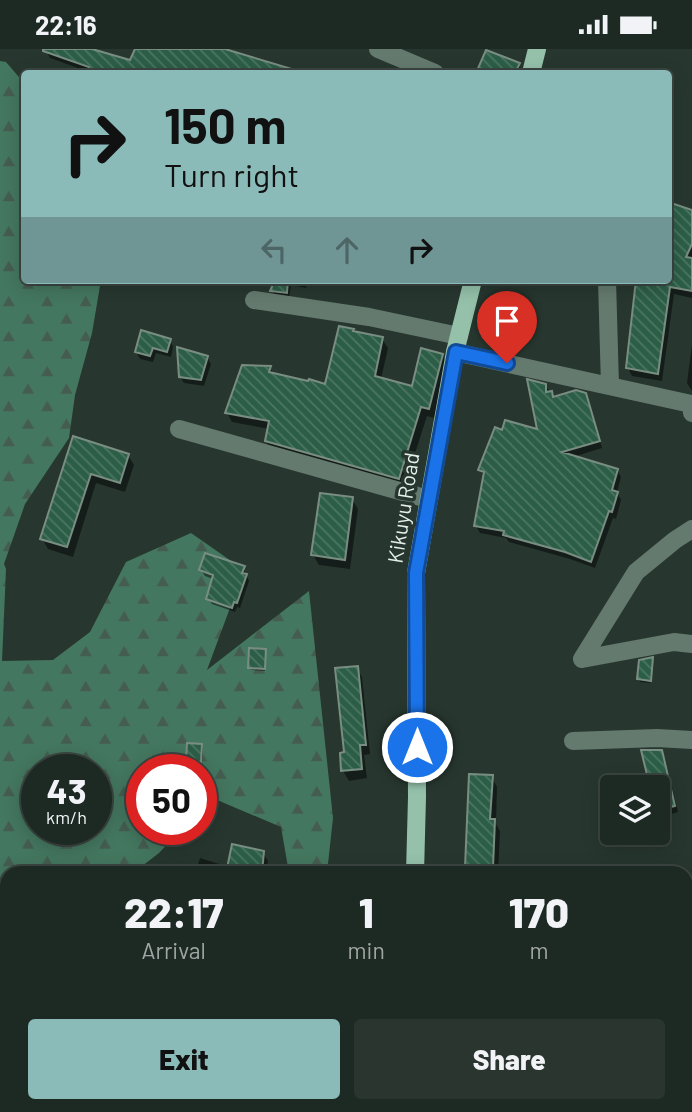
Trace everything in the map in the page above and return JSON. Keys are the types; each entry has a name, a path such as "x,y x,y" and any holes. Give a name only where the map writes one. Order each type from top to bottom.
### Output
{"main road":[{"path":"532,70 537,49"},
{"name":"Kikuyu Road","path":"415,866 416,573 457,344 472,284"}],"street":[{"path":"378,49 428,70"},
{"path":"607,284 610,386"},
{"path":"254,300 369,317 610,386 691,404 692,413"},
{"path":"179,429 428,499"},
{"path":"692,529 636,572 582,659 674,642 692,644"},
{"path":"573,741 657,738 692,740"}],"green space":[{"path":"0,61 6,62 21,80 21,284 100,284 92,333 75,395 69,438 25,504 4,564 6,569 2,661 53,660 90,632 126,562 191,533 244,570 207,670 309,591 333,818 328,866 288,866 281,827 217,800 217,754 126,754 126,845 167,845 142,866 0,866"}],"building":[{"path":"92,49 130,60 135,49 225,49 295,70 88,70 89,67 43,51"},
{"path":"486,50 520,63 516,70 477,70"},
{"path":"672,203 692,210 692,244 686,257 692,258 692,291 670,287 658,374 626,368 636,284 672,284"},
{"path":"273,284 288,284 287,293 270,291"},
{"path":"339,326 383,337 375,376 412,386 421,348 443,354 429,409 421,407 399,479 265,441 269,421 225,413 242,365 271,366 269,372 325,384"},
{"path":"141,330 171,339 167,352 153,348 150,356 135,352"},
{"path":"177,347 208,356 201,380 179,377"},
{"path":"527,379 546,384 546,392 552,391 553,397 576,390 586,393 600,441 562,452 618,469 612,490 618,492 591,562 503,535 504,531 474,526 484,472 478,470 495,427 502,430 505,420 537,429"},
{"path":"73,436 129,454 120,483 91,474 67,547 40,539"},
{"path":"320,493 353,497 345,560 311,555"},
{"path":"205,553 245,566 242,573 247,574 237,603 234,602 232,608 206,599 213,575 199,570"},
{"path":"249,648 266,649 265,669 248,668"},
{"path":"653,657 651,681 637,679 639,660"},
{"path":"358,666 366,745 360,745 362,769 341,771 340,753 344,752 335,668"},
{"path":"187,743 202,744 201,754 186,754"},
{"path":"641,750 662,750 668,775 647,775"},
{"path":"469,774 493,775 490,819 495,819 493,866 465,866"},
{"path":"670,784 675,806 670,807"},
{"path":"232,844 264,851 263,866 227,866"}],"route":[{"path":"417,747 416,573 456,352 507,363"}]}
